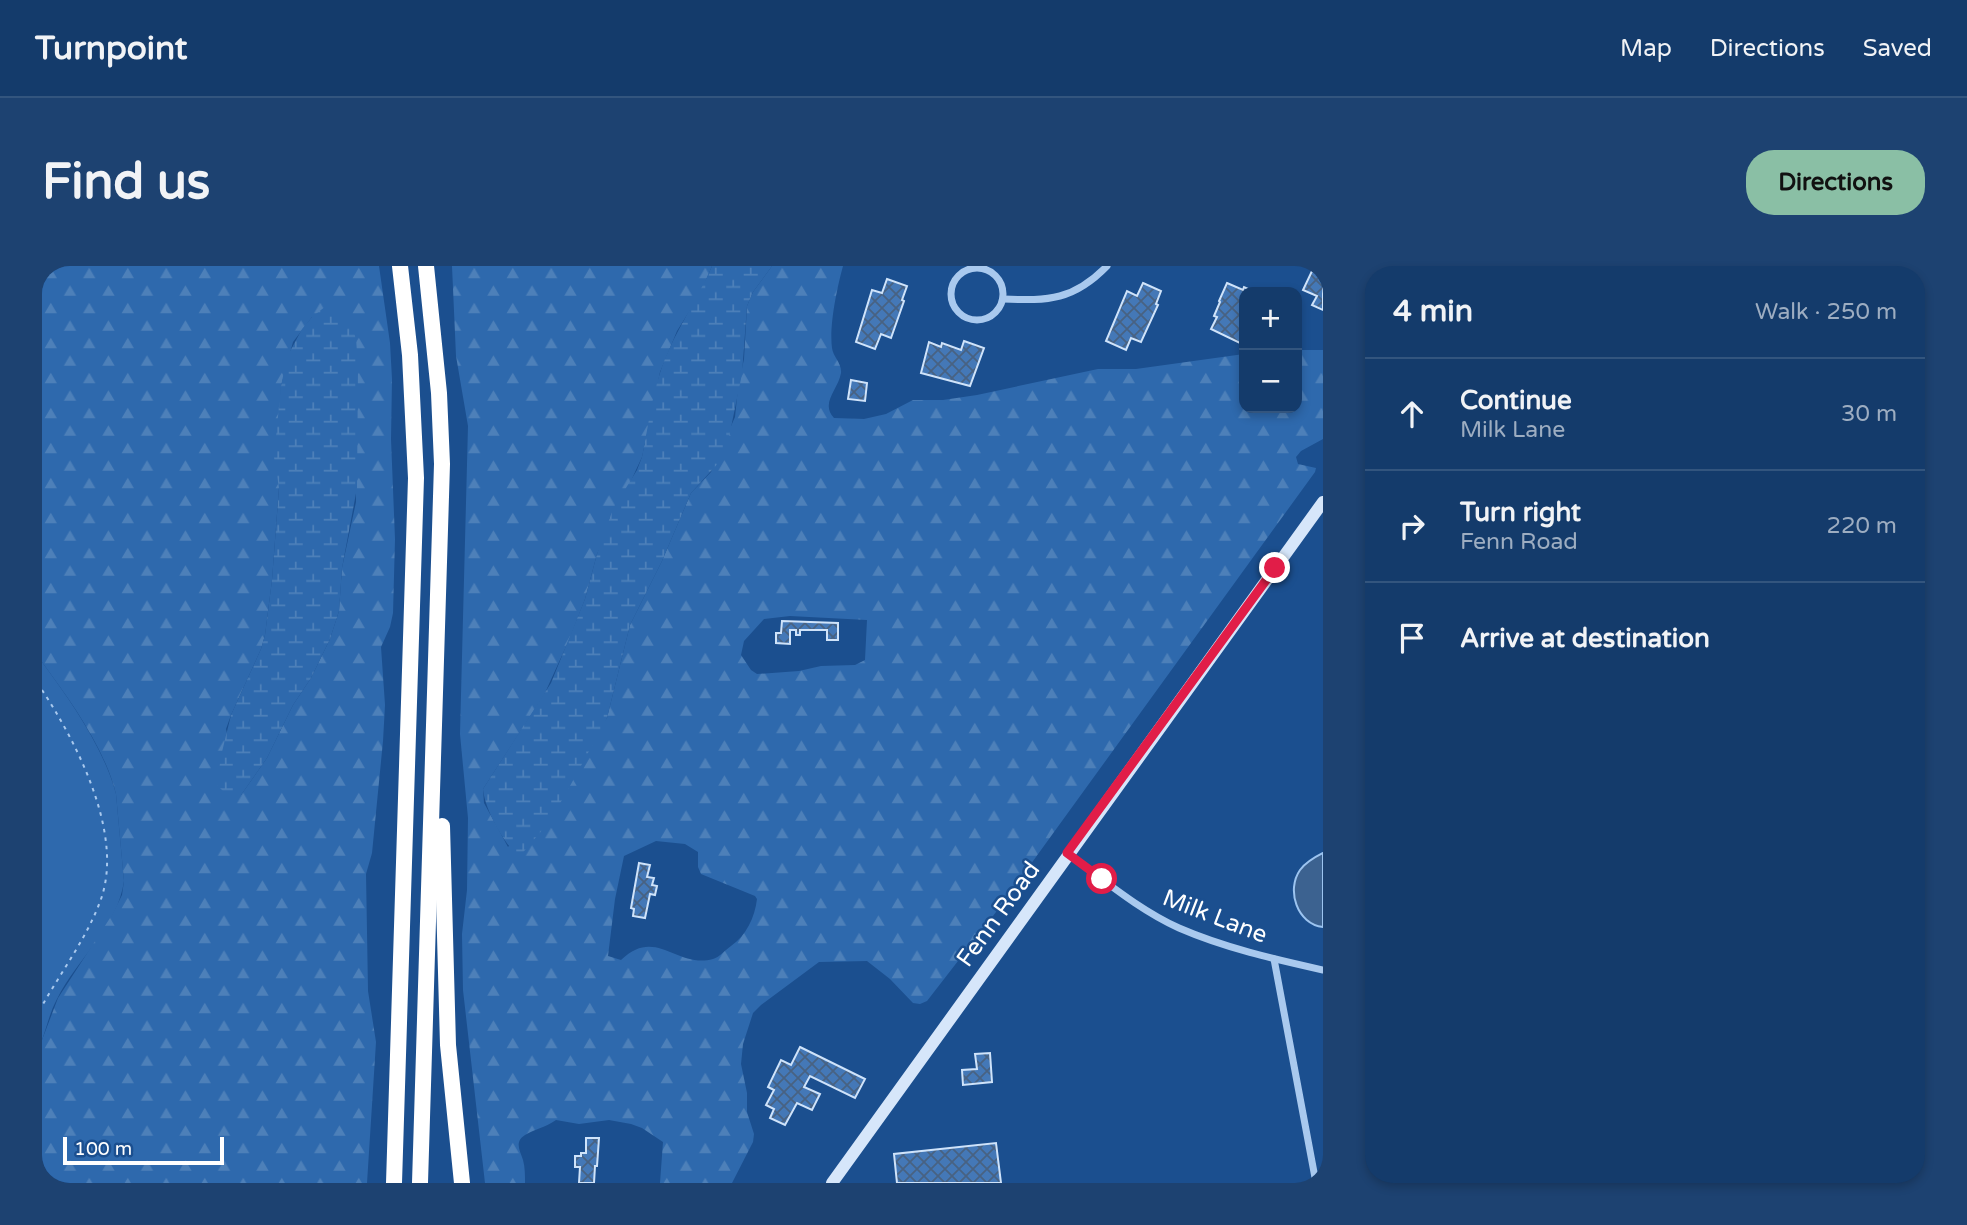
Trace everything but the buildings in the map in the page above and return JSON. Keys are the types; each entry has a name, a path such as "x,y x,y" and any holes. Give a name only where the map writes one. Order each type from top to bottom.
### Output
{"highway":[{"path":"394,1181 416,478 410,355 400,266"},
{"path":"420,1183 442,434 426,266"},
{"path":"436,688 443,750 442,870 448,1045 452,1106 462,1183"}],"street":[{"path":"1003,299 1037,300 1068,295 1091,283 1107,266"},
{"path":"978,268 994,274 1003,290 1003,299 995,314 978,321 961,316 955,309 951,292 957,277 970,269 978,268"},
{"name":"Fenn Road","path":"832,1183 1067,853 1323,502"},
{"name":"Milk Lane","path":"1067,853 1138,905 1177,927 1274,959 1323,970"},
{"path":"1274,959 1316,1183"}],"path":[{"path":"42,690 54,708 92,787 104,830 106,865 104,890 94,917 42,1006"}],"green space":[{"path":"48,266 379,266 390,343 395,539 393,613 381,647 385,705 383,741 372,853 366,874 368,991 376,1042 367,1183 42,1183 42,1040 58,998 112,915 122,895 124,881 116,794 111,777 85,725 42,662 42,280","holes":["312,317 356,428 356,502 342,568 339,611 330,639 311,678 293,705 267,758 241,795 226,729 265,635 279,487 281,386 293,342"]},
{"path":"452,266 712,266 700,294 677,331 660,372 642,457 597,554 585,599 569,640 544,695 483,789 484,803 508,847 607,718 630,625 662,561 691,493 711,472 735,417 744,359 747,306 753,292 772,266 843,266 831,339 841,369 829,402 834,418 864,419 886,414 913,400 943,400 977,395 1098,369 1136,369 1239,355 1239,413 1302,413 1302,350 1323,350 1323,439 1301,451 1296,457 1298,464 1316,468 1315,472 996,912 927,1001 913,1003 890,979 867,961 819,962 753,1013 743,1044 741,1064 747,1093 747,1112 754,1134 753,1142 732,1183 660,1183 663,1142 642,1128 609,1120 579,1124 556,1120 525,1135 520,1141 525,1183 485,1183 463,990 462,934 467,890 468,818 460,734 468,426 456,356","holes":["790,616 867,620 865,660 855,665 821,666 799,671 757,674 741,655 744,641 764,619","656,841 685,844 698,852 701,874 755,896 757,899 754,913 745,931 736,942 713,959 688,959 656,947 634,951 621,960 608,956 624,856"]},
{"path":"712,266 772,266 753,292 747,306 742,374 727,447 721,460 691,493 662,561 630,625 607,718 564,797 544,828 519,857 496,825 483,789 551,683 585,599 613,509 642,457 654,394 665,359"},
{"path":"326,306 340,313 350,324 356,338 358,367 357,488 342,568 339,611 330,639 311,678 293,705 267,758 241,795 227,795 217,785 221,756 231,715 265,635 279,488 274,457 281,386 287,357 302,329"},
{"path":"42,662 85,725 111,777 116,794 124,881 114,913 65,984 50,1014 42,1040"}],"shaded area":[{"path":"1323,853 1323,927 1306,920 1296,905 1294,887 1302,867"}],"route":[{"path":"1102,879 1067,853 1275,568"}]}
